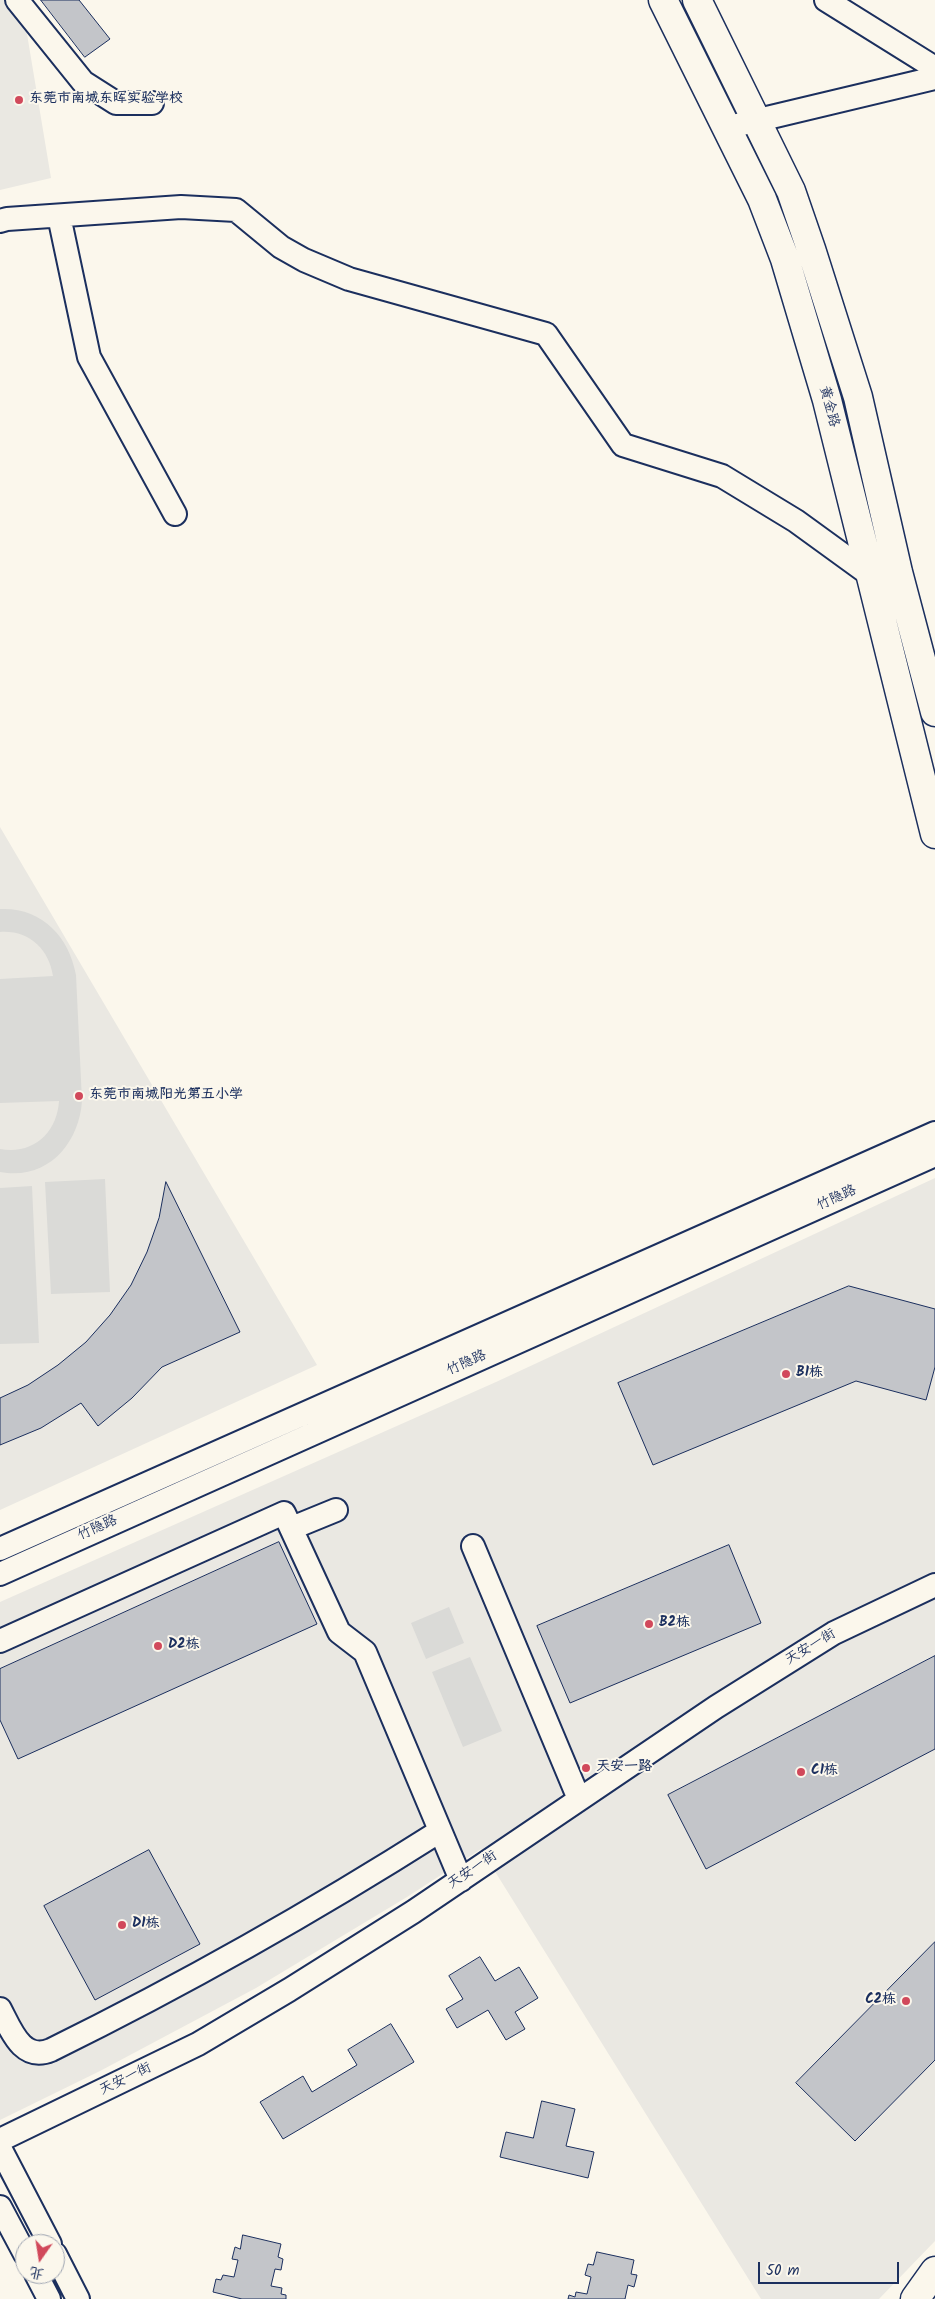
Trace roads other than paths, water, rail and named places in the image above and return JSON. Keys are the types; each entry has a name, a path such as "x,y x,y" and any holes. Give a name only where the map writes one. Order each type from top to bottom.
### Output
{"main road":[{"name":"黄金路","path":"662,0 762,199 785,259 827,400 935,834"},
{"path":"697,0 791,191 858,397 898,572 935,712"},
{"path":"915,2299 935,2271"}],"street":[{"path":"17,0 83,82 116,104 152,103"},
{"path":"826,0 935,68"},
{"path":"725,128 935,78"},
{"path":"0,221 181,207 236,210 281,247 304,260 349,279 546,334 623,445 722,476 796,521 869,574"},
{"path":"59,216 89,357 175,514"},
{"path":"935,1121 904,1158 935,1168"},
{"name":"竹隐路","path":"0,1574 904,1158 935,1133"},
{"name":"竹隐路","path":"0,1549 904,1158 935,1155"},
{"path":"292,1528 336,1510"},
{"path":"0,1640 284,1513 339,1632 365,1652 461,1880"},
{"path":"473,1546 579,1799"},
{"name":"天安一街","path":"0,2140 198,2044 314,1974 461,1880 716,1707 834,1633 935,1585"},
{"path":"0,2009 22,2047 36,2053 51,2050 199,1974 284,1926 440,1831"},
{"path":"0,2148 45,2234"},
{"path":"0,2207 15,2235"},
{"path":"65,2274 78,2299"},
{"path":"41,2284 49,2299"}],"place":[{"name":"东莞市南城东晖实验学校","path":"19,100"},
{"name":"东莞市南城阳光第五小学","path":"79,1096"},
{"name":"B1栋","path":"786,1374"},
{"name":"B2栋","path":"649,1624"},
{"name":"D2栋","path":"158,1646"},
{"name":"天安一路","path":"586,1768"},
{"name":"C1栋","path":"801,1772"},
{"name":"D1栋","path":"122,1925"},
{"name":"C2栋","path":"906,2001"}]}
